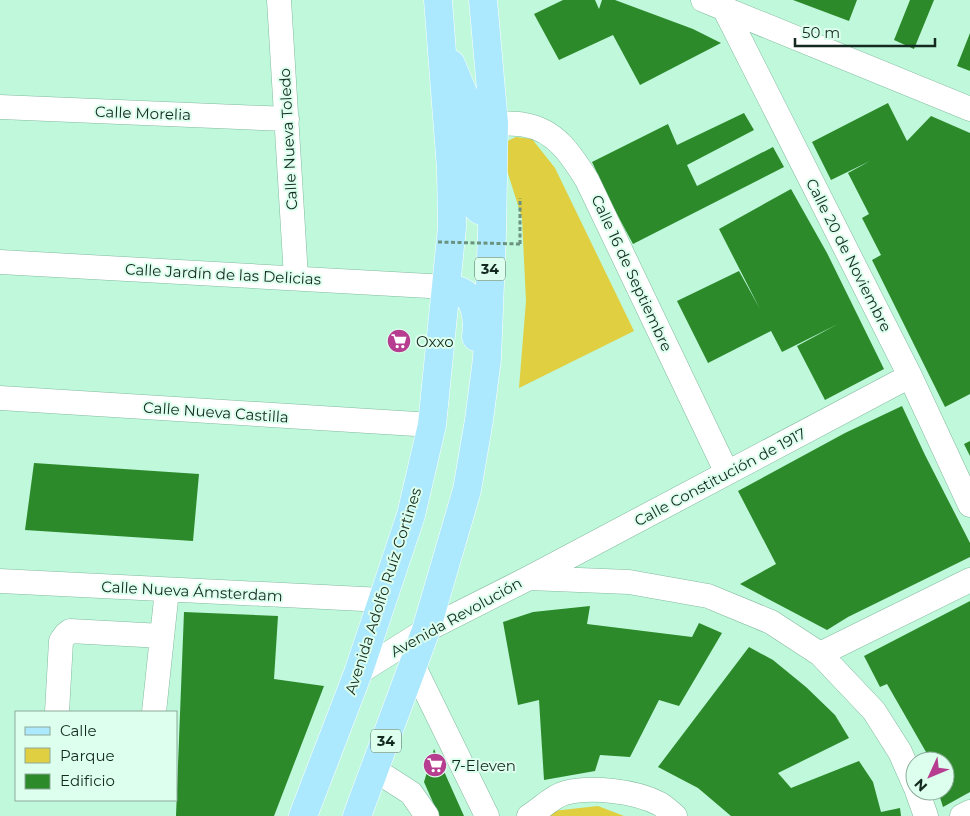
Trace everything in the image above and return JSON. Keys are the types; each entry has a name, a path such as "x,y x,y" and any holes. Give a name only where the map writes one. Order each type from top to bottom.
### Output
{"main road":[{"name":"Avenida Adolfo Ruíz Cortines","path":"303,816 358,673 383,600 411,515 432,425 452,227 451,169 443,44 438,0"},
{"name":"34","path":"358,816 426,630 468,481 479,420 487,359 494,123 483,0"},
{"path":"443,44 466,100 470,124 475,205 478,210 492,212"},
{"path":"447,287 464,292 477,314 477,330 455,482 454,536"},
{"path":"322,816 333,738"}],"street":[{"name":"Calle Nueva Toledo","path":"279,0 296,277"},
{"path":"713,4 970,109"},
{"name":"Calle 20 de Noviembre","path":"713,4 910,376 970,505"},
{"name":"Calle Morelia","path":"0,107 287,119"},
{"name":"Calle 16 de Septiembre","path":"494,123 527,125 547,133 569,151 588,180 727,473"},
{"name":"Calle Jardín de las Delicias","path":"0,262 296,277 447,287"},
{"name":"Calle Constitución de 1917","path":"529,578 910,376"},
{"name":"Calle Nueva Castilla","path":"0,398 432,425"},
{"path":"529,578 629,582 708,596 771,622 820,654 874,711 905,763"},
{"name":"Avenida Revolución","path":"358,673 426,630 529,578"},
{"path":"820,654 970,580"},
{"name":"Calle Nueva Ámsterdam","path":"0,581 383,600"},
{"path":"154,711 167,590"},
{"path":"57,711 61,641 70,631 162,636"},
{"path":"414,667 486,816"},
{"path":"375,770 411,793 427,816"},
{"path":"529,816 548,801 564,793 597,789 630,794 659,804 675,816"},
{"path":"921,801 926,816"},
{"path":"962,816 970,812"}],"path":[{"path":"438,242 520,244 520,198"}],"green space":[{"path":"516,137 532,139 555,168 634,331 519,388 526,301 522,218 506,167 503,143"},
{"path":"598,806 624,816 542,816 553,811"}],"building":[{"path":"563,0 595,0 599,9 602,0 615,0 693,29 721,43 640,85 613,35 559,60 534,14"},
{"path":"793,0 857,0 849,21"},
{"path":"910,0 934,0 914,49 894,40"},
{"path":"970,33 970,71 957,66"},
{"path":"888,103 907,141 931,116 970,133 970,394 945,407 872,260 881,255 862,218 869,214 848,173 870,161 831,180 812,142"},
{"path":"744,113 754,130 687,165 697,186 773,147 784,167 633,244 592,162 668,124 677,145"},
{"path":"791,189 827,253 884,369 825,400 797,346 838,324 782,352 771,331 708,363 677,301 739,271 760,309 719,229"},
{"path":"902,406 970,543 970,557 848,617 827,630 740,584 776,564 738,491 845,433"},
{"path":"970,441 970,456 964,444"},
{"path":"34,463 199,474 193,541 25,530"},
{"path":"970,601 970,792 955,800 955,751 925,751 887,684 880,687 864,656"},
{"path":"590,606 587,624 692,637 699,623 722,633 679,706 659,700 630,757 600,755 595,771 544,780 539,700 518,705 503,622 533,612"},
{"path":"184,612 278,616 274,679 324,686 274,816 176,816"},
{"path":"749,647 773,660 806,687 835,715 849,738 778,773 791,788 859,761 873,782 881,812 900,808 901,816 731,816 698,788 658,767"},
{"name":"7-Eleven","path":"434,749 464,816 439,816 424,782"},
{"path":"941,801 954,801 943,807"}],"place":[{"name":"Oxxo","path":"399,341"},
{"name":"7-Eleven","path":"435,765"}]}
